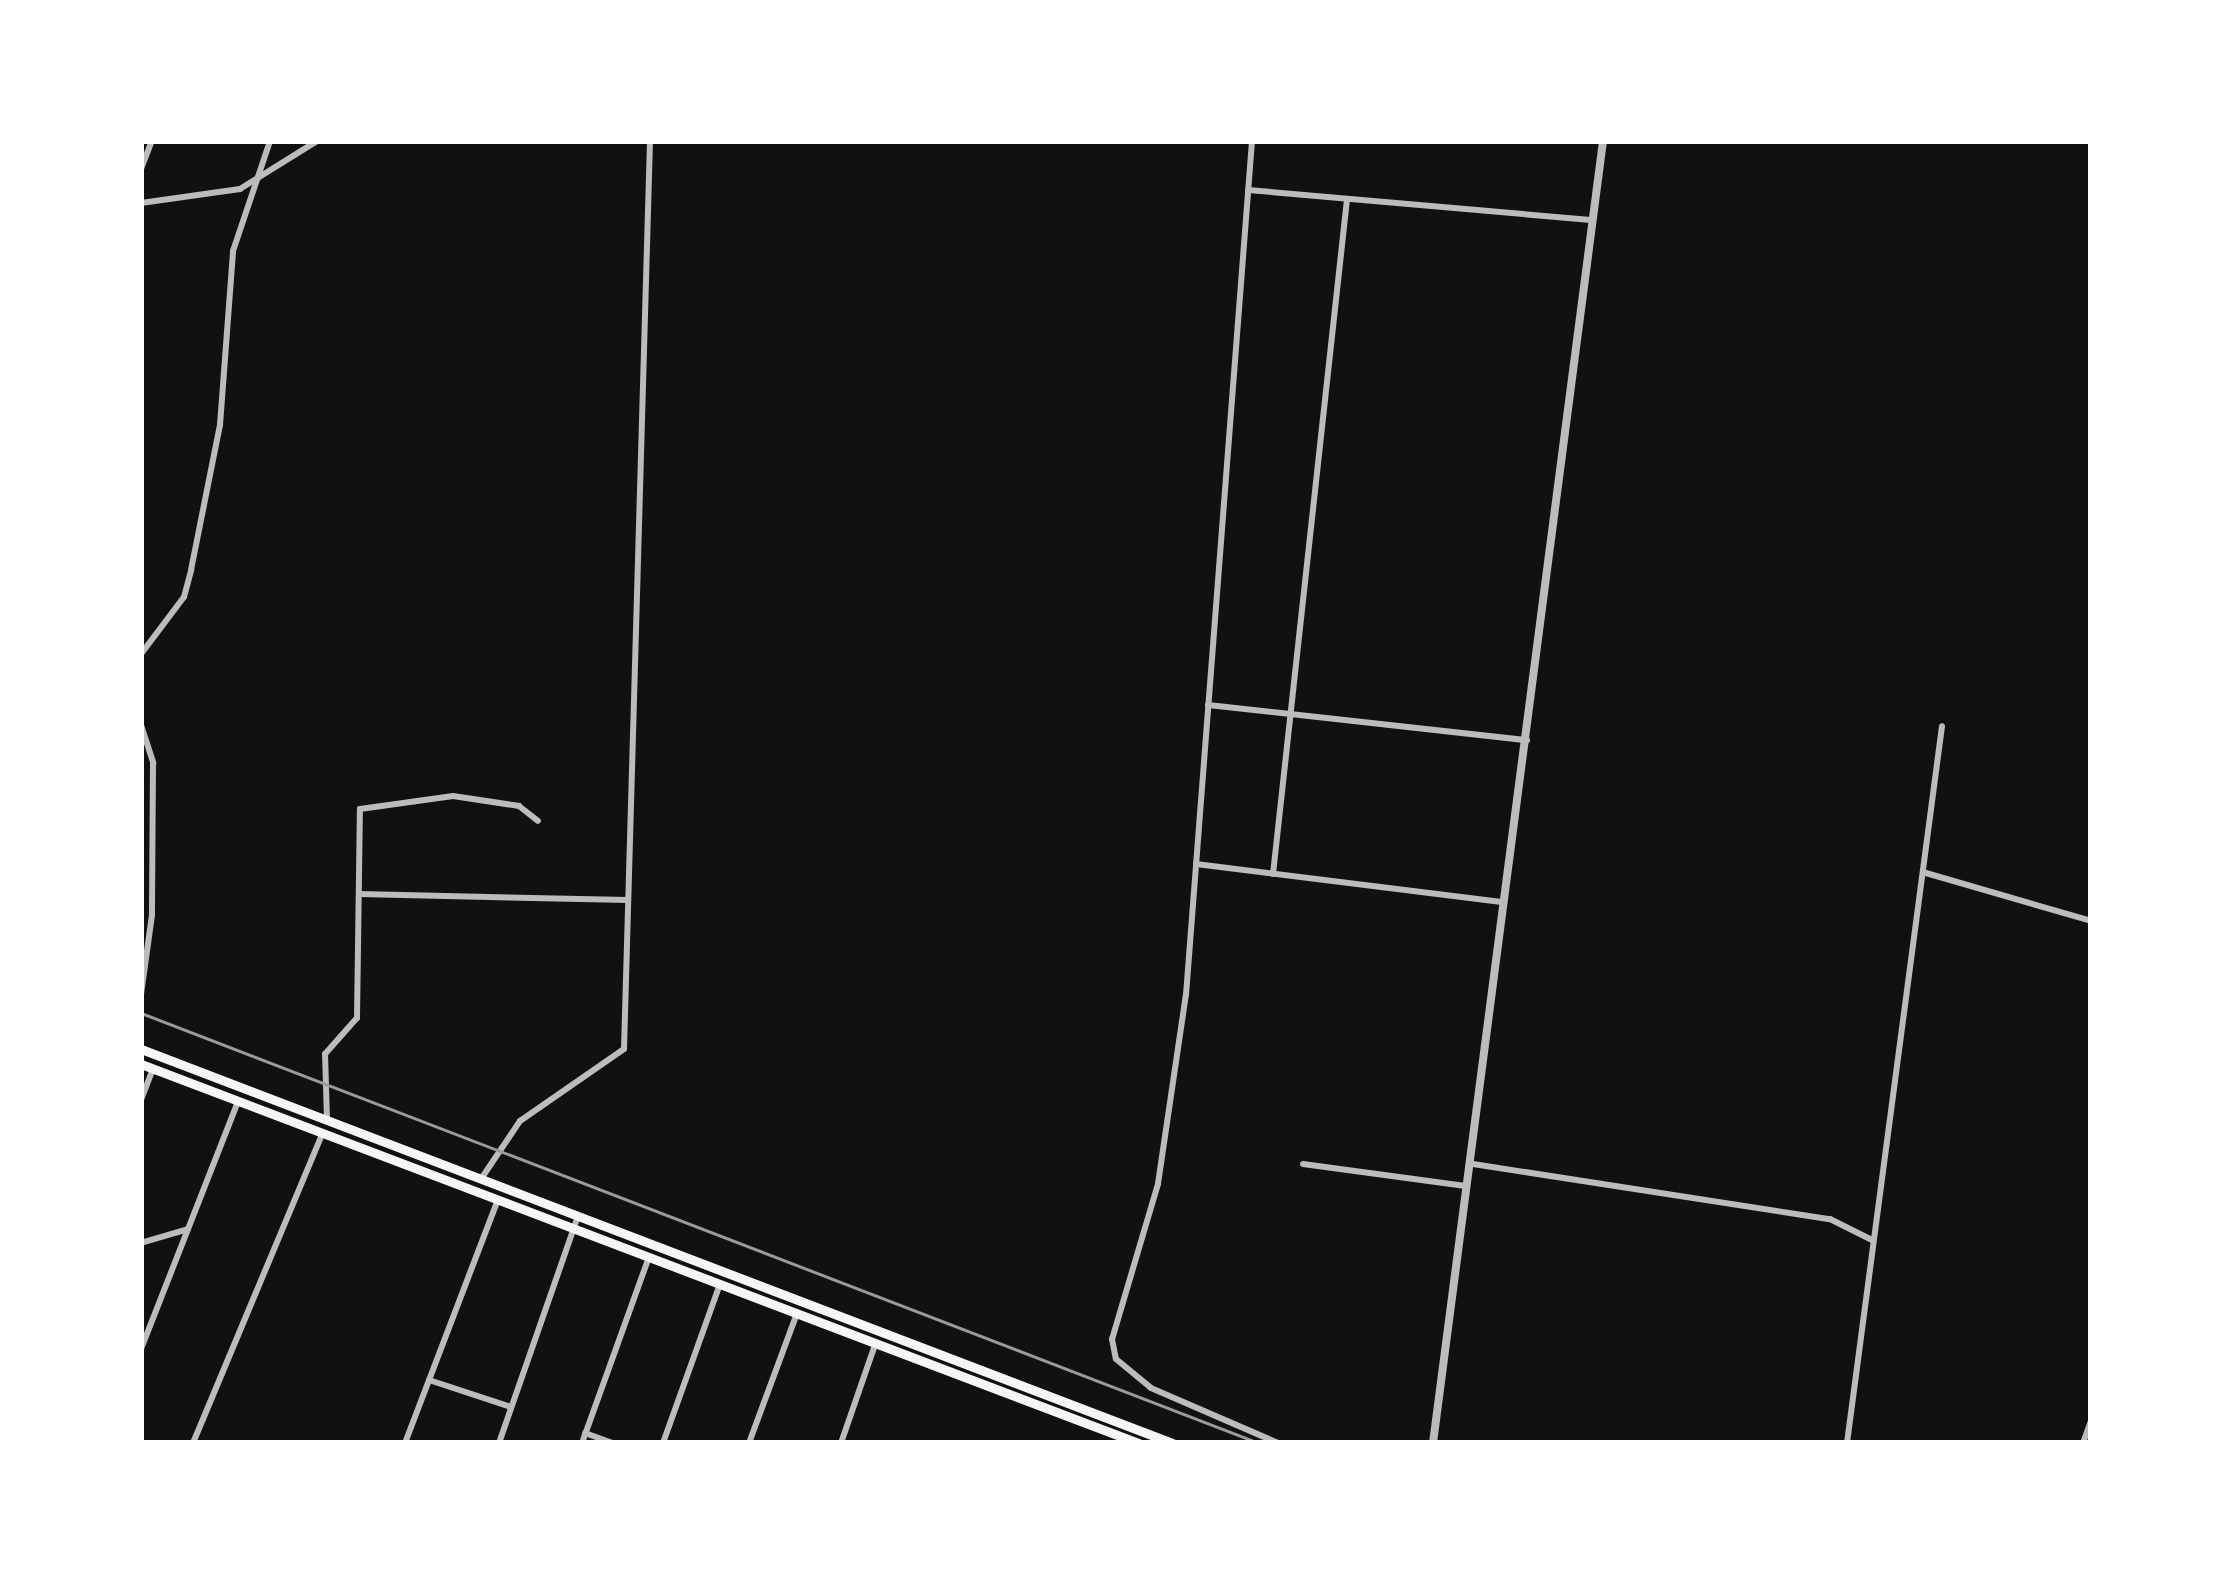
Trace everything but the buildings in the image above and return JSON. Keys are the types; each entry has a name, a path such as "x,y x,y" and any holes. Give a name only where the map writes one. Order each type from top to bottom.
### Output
{"main road":[{"path":"141,1049 1172,1443"},
{"path":"141,1064 1138,1443"}],"street":[{"path":"141,169 152,141"},
{"path":"141,654 145,640 184,597 191,570 220,425 233,251 270,141"},
{"path":"141,202 215,194 260,179 316,141"},
{"path":"481,1179 520,1120 624,1049 650,141"},
{"path":"1252,141 1196,864 1158,1184 1112,1339 1116,1359 1150,1388 1278,1443"},
{"path":"1433,1443 1603,141"},
{"path":"1248,190 1591,220"},
{"path":"1274,874 1347,199"},
{"path":"1208,705 1527,740"},
{"path":"141,725 153,763 152,915 141,994"},
{"path":"1847,1443 1942,725"},
{"path":"327,1120 325,1054 357,1018 360,809 370,802 496,800 538,821"},
{"path":"1196,864 1506,902"},
{"path":"1926,873 2091,921"},
{"path":"359,894 628,900"},
{"path":"141,1100 153,1068"},
{"path":"141,1349 238,1102"},
{"path":"193,1443 322,1134"},
{"path":"1303,1164 1470,1186"},
{"path":"1473,1164 1830,1219 1872,1240"},
{"path":"2091,1180 2091,1227"},
{"path":"405,1443 498,1199"},
{"path":"499,1443 578,1216"},
{"path":"141,1243 188,1229"},
{"path":"582,1443 649,1257"},
{"path":"663,1443 720,1284"},
{"path":"749,1443 797,1313"},
{"path":"841,1443 874,1345"},
{"path":"429,1380 512,1407"},
{"path":"2083,1443 2091,1421"},
{"path":"1104,1443 1108,1431"},
{"path":"585,1432 613,1443"}],"railway":[{"path":"141,1013 1259,1443"}]}
